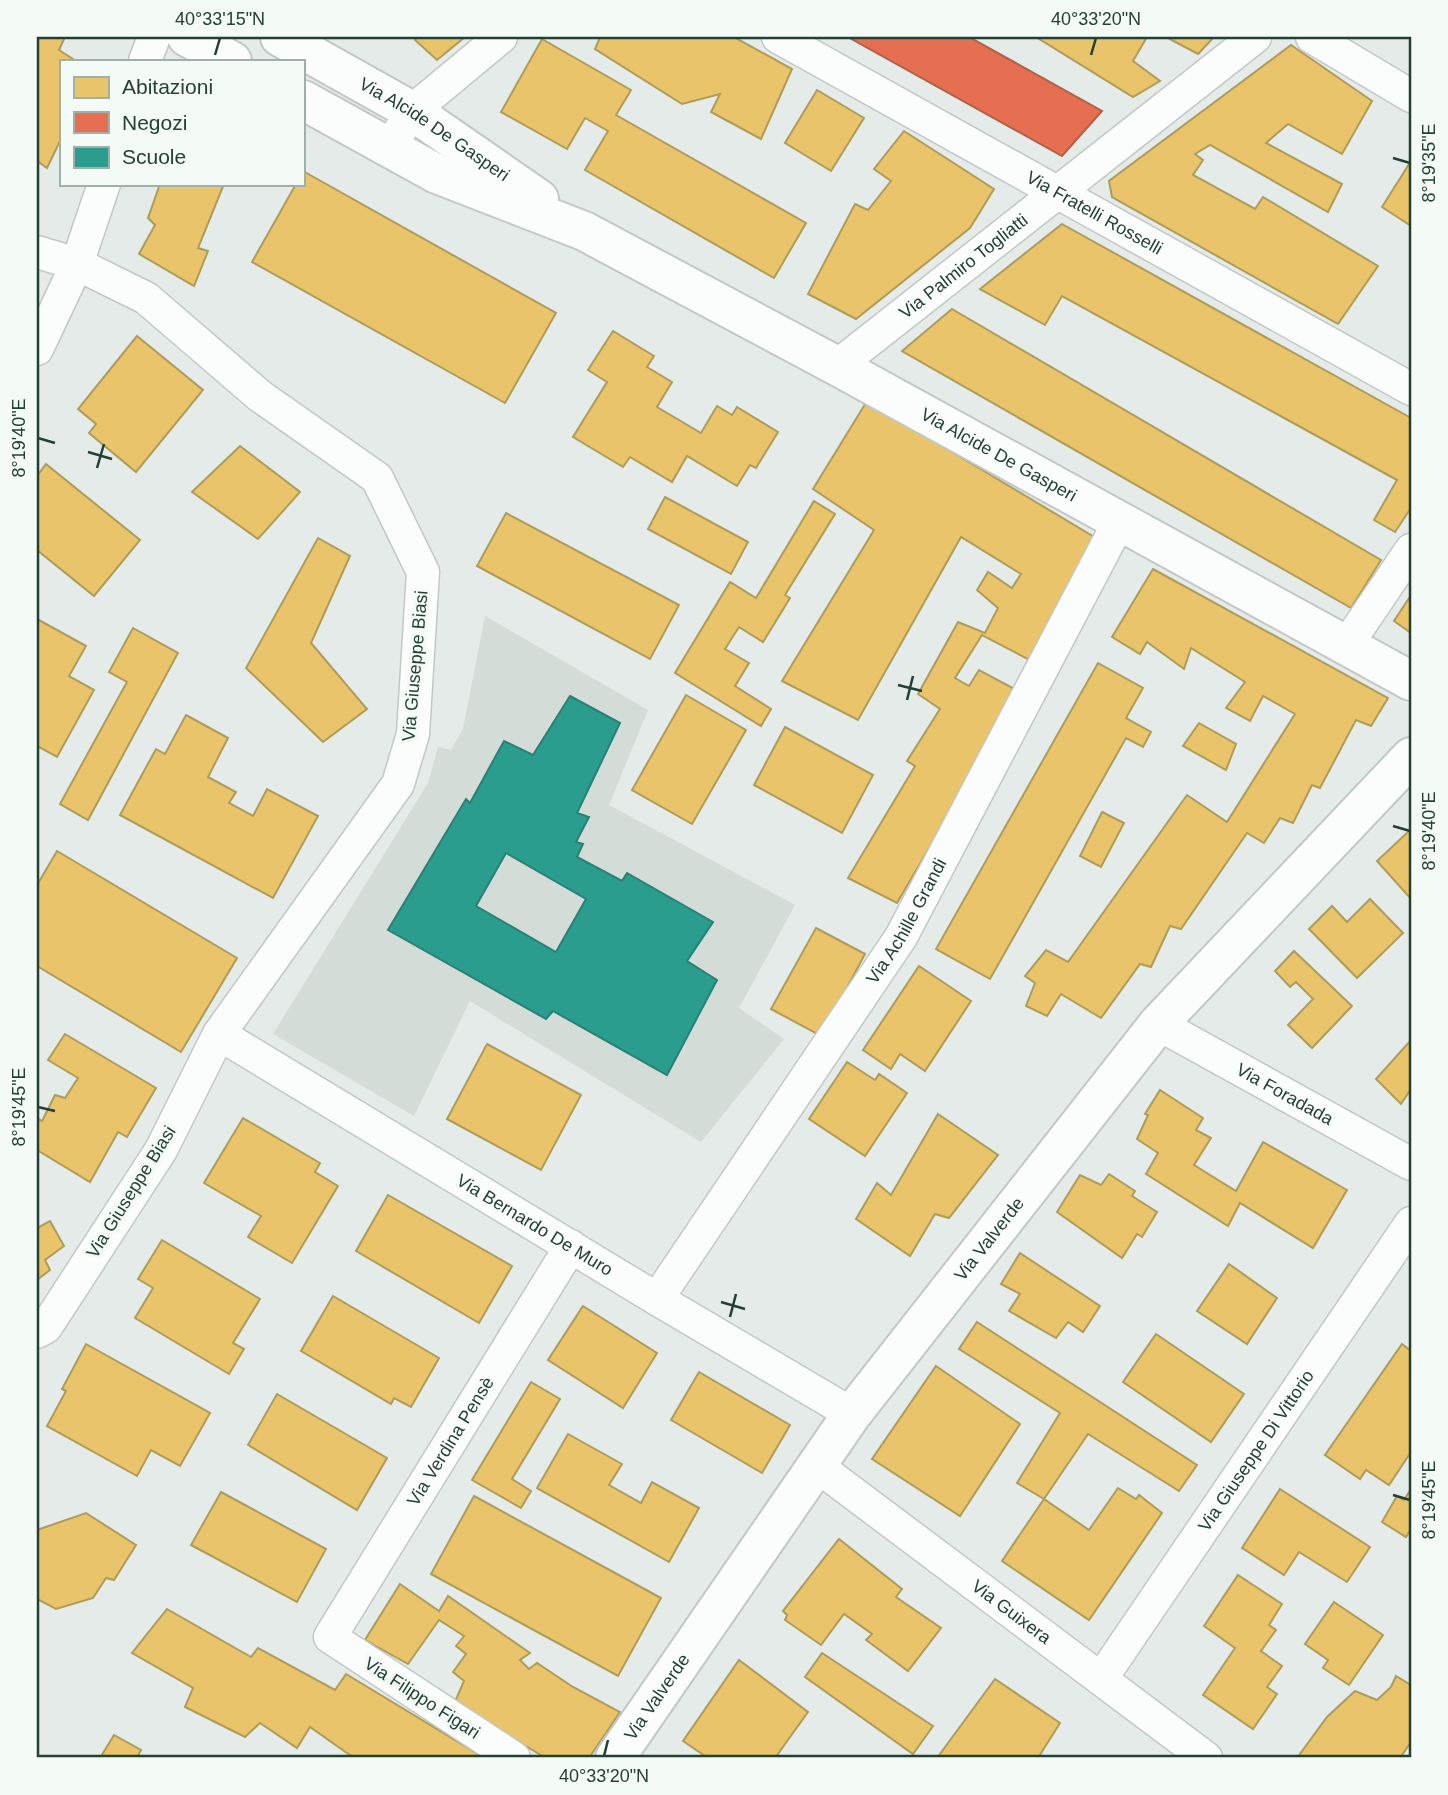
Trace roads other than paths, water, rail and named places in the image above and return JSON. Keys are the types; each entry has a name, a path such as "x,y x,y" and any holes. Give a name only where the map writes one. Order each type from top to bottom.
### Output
{"street":[{"path":"145,60 154,37"},
{"path":"187,37 230,60"},
{"name":"Via Alcide De Gasperi","path":"279,37 412,111 584,231"},
{"path":"390,147 412,111 500,37"},
{"name":"Via Fratelli Rosselli","path":"778,37 1411,389"},
{"name":"Via Palmiro Togliatti","path":"837,366 1255,37"},
{"path":"1312,37 1411,96"},
{"name":"Via Alcide De Gasperi","path":"304,101 437,174 584,231 837,366 1411,681"},
{"path":"37,349 77,264 103,186"},
{"name":"Via Giuseppe Biasi","path":"37,252 77,264 146,298 260,396 377,478 423,572 413,734 398,784 219,1034 161,1150 46,1327 37,1332"},
{"name":"Via Achille Grandi","path":"657,1299 901,937 1119,522"},
{"path":"1346,646 1411,550"},
{"name":"Via Valverde","path":"615,1758 852,1414 1158,1024 1411,757"},
{"name":"Via Foradada","path":"1158,1024 1411,1164"},
{"name":"Via Bernardo De Muro","path":"219,1034 852,1414"},
{"name":"Via Giuseppe Di Vittorio","path":"1101,1679 1411,1223"},
{"name":"Via Verdina Pensè","path":"330,1637 571,1247"},
{"name":"Via Guixera","path":"817,1466 1206,1758"},
{"name":"Via Filippo Figari","path":"330,1637 514,1758"}]}
